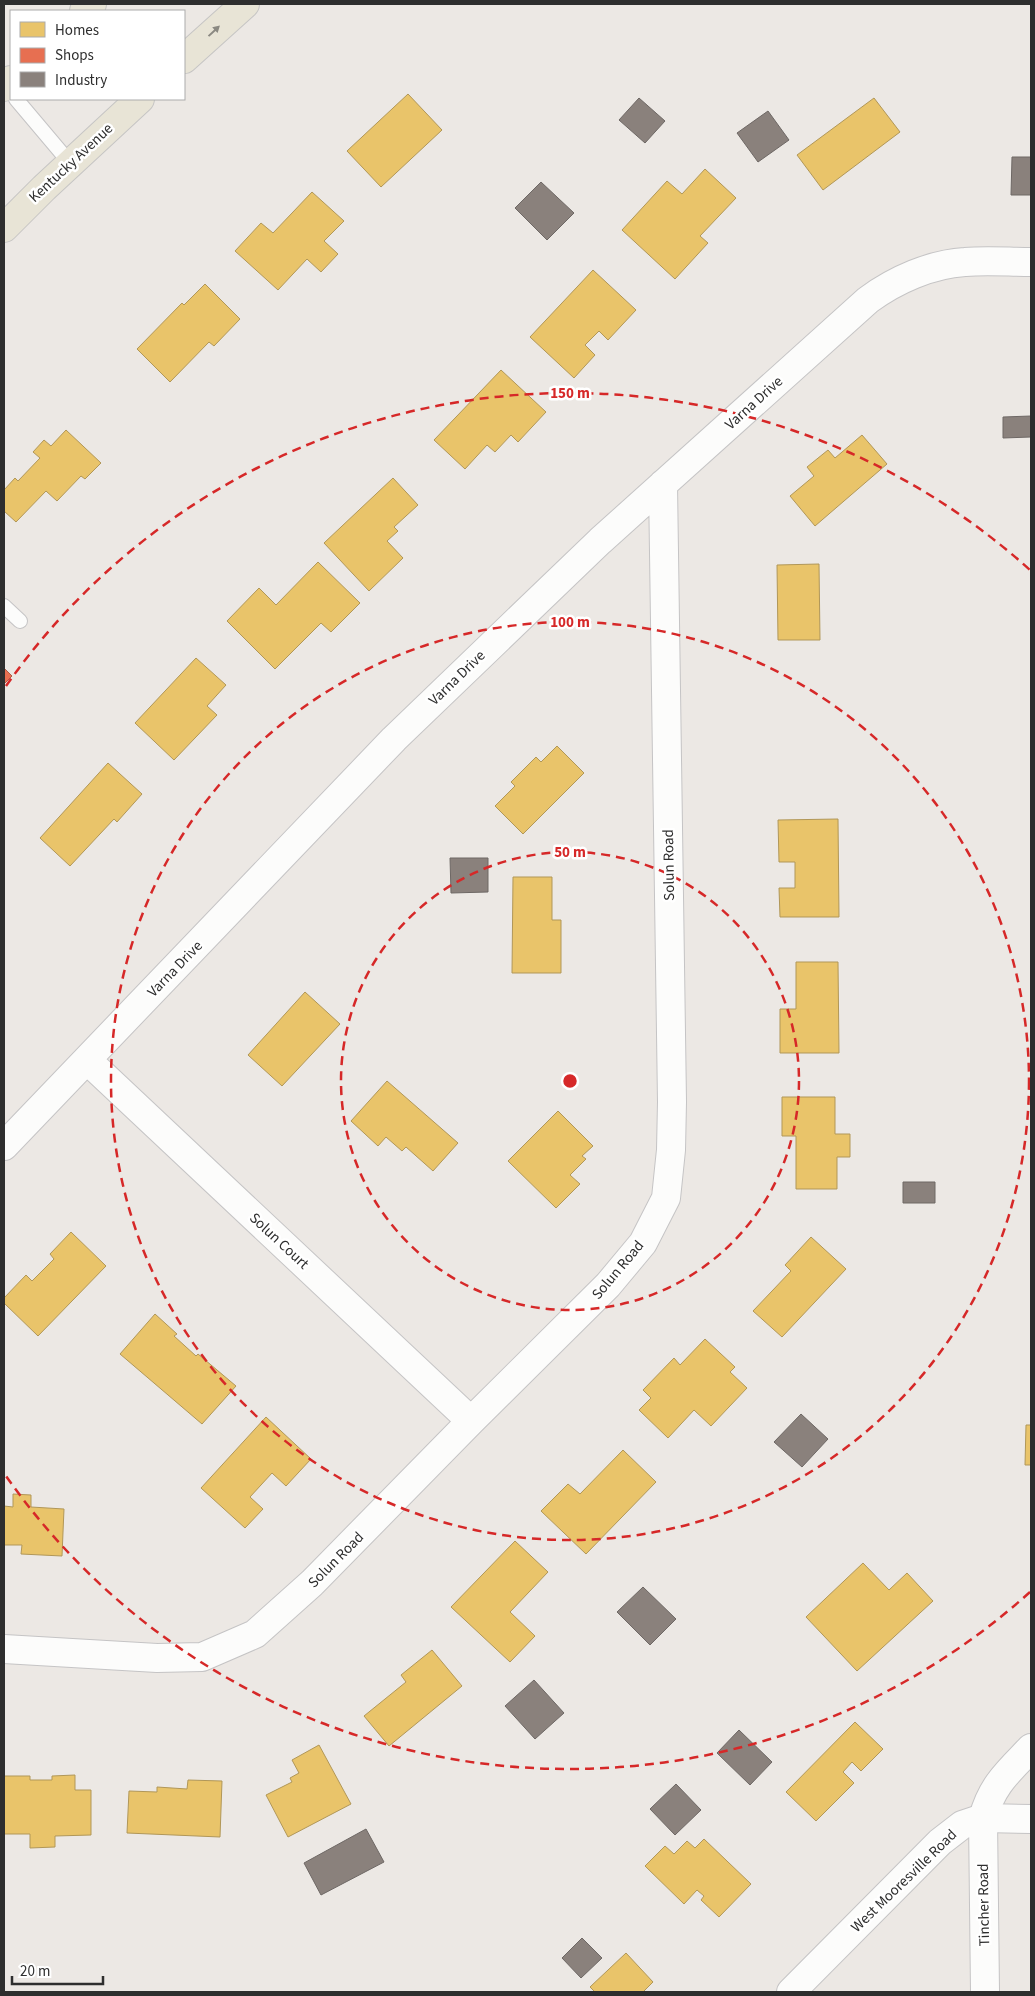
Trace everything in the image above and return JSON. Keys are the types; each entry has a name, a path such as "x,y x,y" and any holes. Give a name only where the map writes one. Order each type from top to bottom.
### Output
{"main road":[{"path":"185,58 245,4"},
{"name":"Kentucky Avenue","path":"4,228 70,163 139,100"}],"street":[{"name":"Varna Drive","path":"4,1146 394,739 593,548 873,296 919,273 953,264 964,262 1031,262"},
{"name":"Solun Road","path":"4,1650 157,1658 202,1657 255,1634 312,1584 608,1285 643,1243 666,1198 671,1150 672,1102 663,484"},
{"name":"Solun Court","path":"87,1060 471,1422"},
{"path":"1031,1748 1000,1781 988,1800 983,1818 1031,1819"},
{"name":"West Mooresville Road","path":"791,1992 940,1842 962,1826 983,1818"},
{"name":"Tincher Road","path":"983,1818 985,1992"}],"lane":[{"path":"19,100 70,163"},
{"path":"4,606 20,621"}],"building: Homes":[{"path":"408,94 442,130 381,187 347,151"},
{"path":"874,98 900,132 823,190 797,155"},
{"path":"705,169 736,198 700,236 708,243 675,279 622,230 667,181 682,194"},
{"path":"312,192 344,221 324,241 338,254 321,272 307,259 278,290 235,251 261,223 273,233"},
{"path":"593,270 636,310 608,340 599,331 585,345 595,355 574,378 530,337"},
{"path":"205,284 240,319 214,346 209,342 170,382 137,349 182,303 184,305"},
{"path":"501,370 546,412 518,442 511,435 495,452 487,445 465,469 434,440"},
{"path":"66,430 101,463 85,479 81,476 57,501 46,491 16,522 4,511 4,490 15,478 18,481 40,458 33,452 44,440 51,446"},
{"path":"862,435 887,464 815,526 790,496 814,476 807,467 828,450 835,458"},
{"path":"393,478 418,505 394,527 398,531 387,541 403,558 369,591 324,543"},
{"path":"318,562 360,603 331,632 321,623 275,669 227,621 259,588 276,605"},
{"path":"819,564 820,640 778,640 777,565"},
{"path":"196,658 226,685 207,706 217,715 174,760 135,723"},
{"path":"557,746 584,773 523,834 495,806 515,786 511,782 536,757 541,762"},
{"path":"108,763 142,794 117,822 114,819 70,866 40,838"},
{"path":"838,819 839,917 780,917 779,888 795,888 795,862 779,862 778,820"},
{"path":"513,877 552,877 552,920 561,920 561,973 512,973"},
{"path":"796,962 838,962 839,1053 780,1053 780,1009 796,1009"},
{"path":"305,992 340,1024 282,1086 248,1055"},
{"path":"387,1081 458,1143 433,1171 406,1147 402,1151 386,1137 378,1146 351,1121"},
{"path":"782,1097 835,1097 835,1134 850,1134 850,1157 837,1157 837,1189 796,1189 796,1136 782,1136"},
{"path":"558,1111 593,1146 582,1156 586,1159 570,1175 580,1184 556,1208 508,1161"},
{"path":"71,1232 106,1266 38,1336 4,1303 4,1298 26,1275 32,1281 54,1259 50,1254"},
{"path":"811,1237 846,1269 782,1337 753,1311 791,1271 785,1265"},
{"path":"155,1314 177,1334 174,1336 196,1356 198,1354 236,1386 202,1424 120,1354"},
{"path":"705,1339 735,1367 730,1372 747,1388 711,1426 694,1410 668,1438 639,1410 651,1398 643,1390 674,1358 680,1365"},
{"path":"266,1417 311,1459 286,1486 272,1473 250,1497 263,1509 245,1528 201,1488"},
{"path":"1026,1425 1031,1425 1031,1465 1025,1465"},
{"path":"623,1450 656,1482 586,1554 541,1511 568,1484 580,1494"},
{"path":"13,1494 31,1495 31,1507 64,1509 62,1556 21,1554 22,1545 4,1545 4,1506 13,1507"},
{"path":"515,1541 548,1572 510,1612 535,1636 510,1662 451,1607"},
{"path":"863,1563 889,1590 907,1573 933,1601 857,1671 806,1617"},
{"path":"432,1650 462,1686 389,1746 364,1716 406,1682 401,1675"},
{"path":"855,1722 883,1749 861,1771 852,1762 843,1772 854,1783 816,1821 786,1792"},
{"path":"319,1745 351,1804 288,1837 266,1795 292,1782 290,1778 299,1773 292,1760"},
{"path":"75,1775 75,1790 91,1790 91,1835 55,1836 55,1847 30,1848 30,1834 4,1834 4,1776 30,1776 30,1780 52,1780 52,1776"},
{"path":"188,1780 222,1781 220,1837 127,1833 129,1791 157,1792 157,1787 187,1789"},
{"path":"704,1839 751,1884 719,1917 701,1900 704,1896 697,1890 684,1904 645,1866 665,1846 674,1854 687,1841 695,1848"},
{"path":"626,1953 653,1982 643,1992 595,1992 590,1987"}],"building: Shops":[{"path":"4,668 12,676 4,684"}],"building: Industry":[{"path":"639,98 665,121 645,143 619,120"},
{"path":"768,111 789,140 758,162 737,133"},
{"path":"1012,157 1031,157 1031,195 1011,195"},
{"path":"541,182 574,213 547,240 515,208"},
{"path":"1031,416 1031,437 1003,438 1003,417"},
{"path":"450,858 488,858 488,892 451,893"},
{"path":"903,1182 935,1182 935,1203 903,1203"},
{"path":"801,1414 828,1439 802,1467 774,1442"},
{"path":"643,1587 676,1619 650,1645 617,1612"},
{"path":"534,1680 564,1713 535,1739 505,1706"},
{"path":"739,1730 772,1762 750,1785 717,1753"},
{"path":"676,1784 701,1810 675,1835 650,1809"},
{"path":"366,1829 384,1862 321,1895 304,1863"},
{"path":"582,1938 602,1958 581,1978 562,1958"}]}
